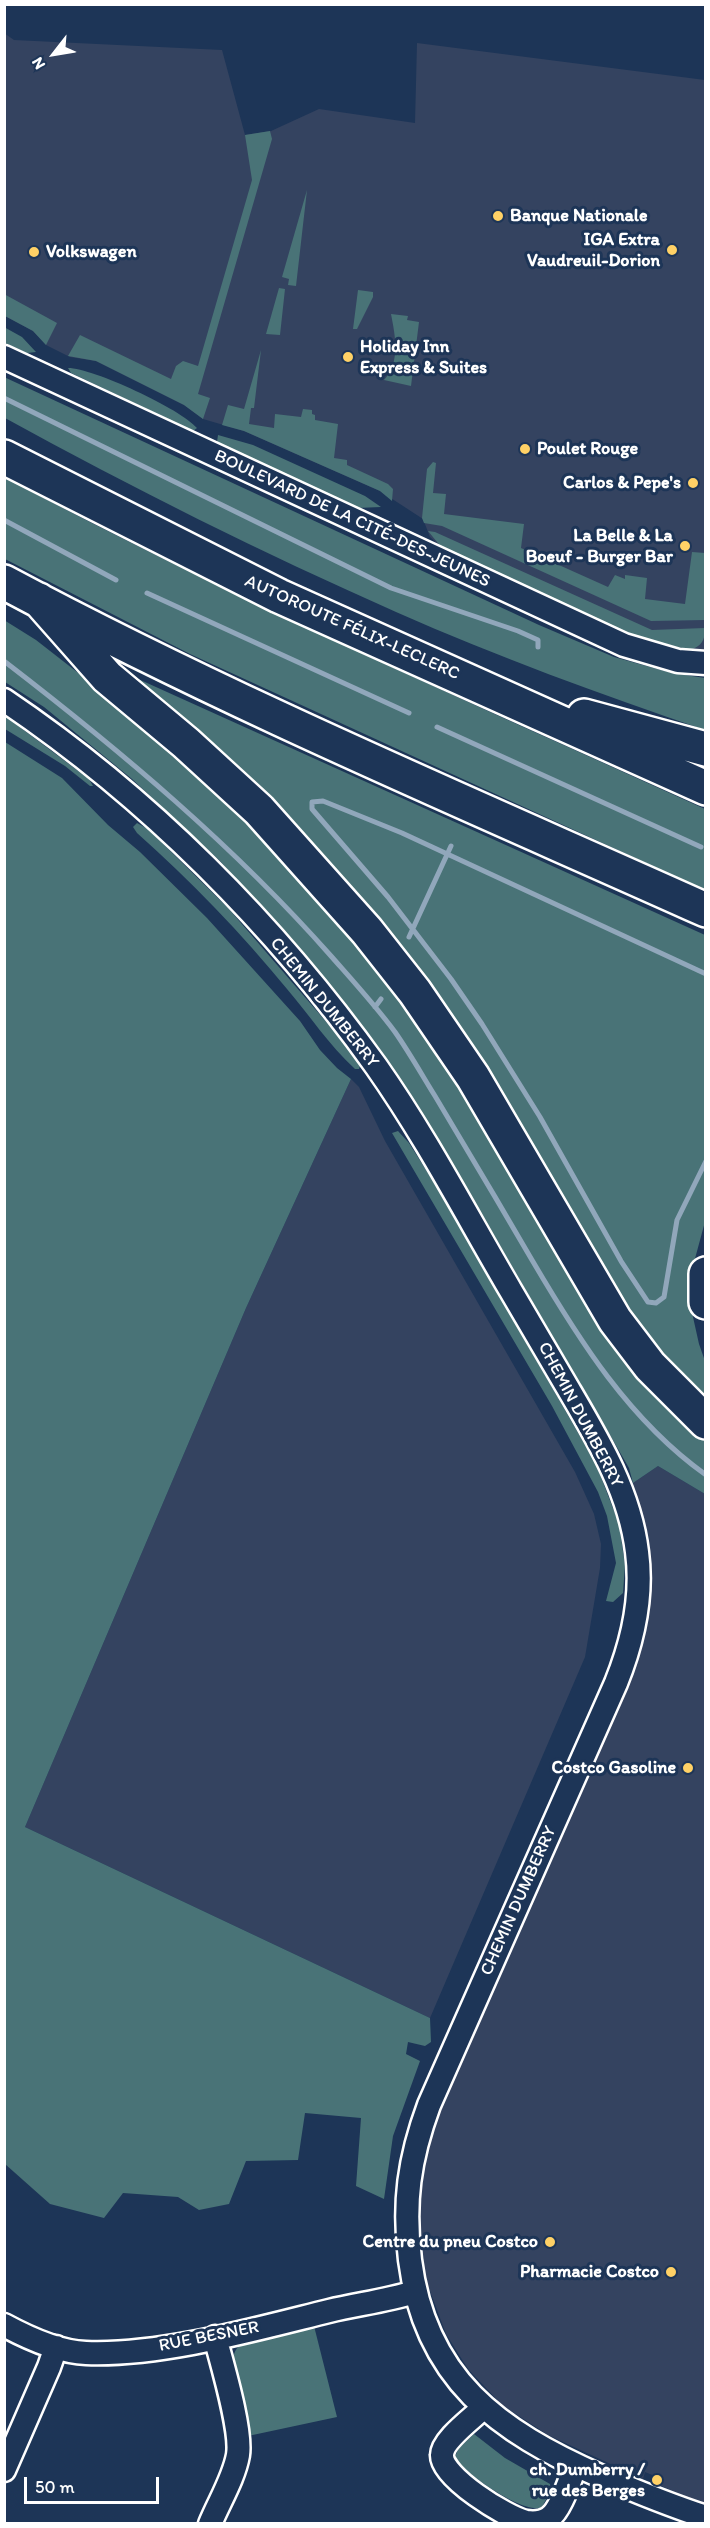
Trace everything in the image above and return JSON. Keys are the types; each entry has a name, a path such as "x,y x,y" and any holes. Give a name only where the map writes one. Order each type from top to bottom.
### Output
{"highway":[{"name":"AUTOROUTE FÉLIX-LECLERC","path":"4,457 239,576 705,788"},
{"path":"4,582 217,690 705,910"},
{"path":"39,600 107,677 186,743 259,810 299,852 379,945 415,992 473,1077 615,1320 650,1366 705,1422"},
{"path":"498,694 705,749"},
{"path":"705,1274 705,1302"}],"street":[{"name":"BOULEVARD DE LA CITÉ-DES-JEUNES","path":"4,357 624,645 678,661 705,663"},
{"name":"CHEMIN DUMBERRY","path":"4,700 96,768 172,833 271,937 356,1040 414,1126 585,1418 611,1468 631,1521 637,1554 639,1585 635,1623 623,1665 433,2096 416,2144 409,2174 406,2206 407,2240 414,2292 424,2322 436,2347 464,2387 484,2407 526,2440 666,2514 695,2518"},
{"name":"RUE BESNER","path":"4,2325 56,2347 86,2353 124,2352 215,2337 414,2292"},
{"path":"210,2523 232,2473 238,2451 237,2432 215,2337"},
{"path":"4,2470 56,2347"},
{"path":"484,2407 447,2443 442,2454 450,2473 483,2499 521,2520 540,2522 555,2513 576,2465"}],"shaded area":[{"path":"4,33 14,40 222,50 245,135 271,131 319,109 415,123 417,43 705,80 705,651 663,645 637,637 442,548 430,537 423,519 380,491 244,431 203,419 184,405 96,361 70,357 46,345 33,331 5,316"},
{"path":"351,1079 359,1087 385,1141 575,1472 594,1514 601,1544 600,1568 585,1657 430,2018 25,1827 246,1308"},
{"path":"658,1466 705,1494 705,2505 659,2485 662,2479 645,2472 643,2479 548,2435 502,2405 468,2369 446,2334 423,2272 416,2225 423,2158 436,2117 646,1619 651,1593 649,1538 633,1483"}],"green space":[{"path":"270,131 272,139 198,394 210,398 203,419 184,405 96,361 68,356 80,335 171,379 176,366 183,361 198,366 252,180 245,135"},
{"path":"307,190 296,286 288,285 289,279 282,277"},
{"path":"279,288 285,289 280,335 266,334"},
{"path":"358,290 373,292 373,297 357,329 353,329"},
{"path":"4,294 57,323 46,345 33,331 5,316"},
{"path":"391,314 408,316 407,320 419,322 411,386 384,380 395,357"},
{"path":"4,327 22,337 36,352 27,353 5,343"},
{"path":"261,350 254,408 251,408 249,424 274,428 275,414 301,417 303,409 312,410 315,420 338,424 334,458 347,460 347,465 388,484 393,489 392,501 380,491 244,431 222,425 228,405 244,409"},
{"path":"68,368 96,375 136,391 174,411 197,428 193,431 71,373"},
{"path":"4,377 539,625 614,657 672,673 705,678 705,730 549,674 434,629 297,567 149,495 5,418"},
{"path":"218,435 253,445 365,496 381,507 357,508 217,442"},
{"path":"433,462 436,463 433,493 446,494 444,514 524,524 521,548 608,587 615,575 625,579 625,575 647,578 645,599 685,604 692,552 705,553 705,620 651,621 442,526 424,523 422,518 427,469"},
{"path":"4,477 264,607 705,809 705,890 190,654 5,559"},
{"path":"428,531 435,532 652,630 705,628 703,639 697,647 690,650 637,637 442,548"},
{"path":"4,620 36,640 118,704 245,816 394,985 705,1437 705,1494 658,1466 633,1483 629,1468 442,1146 382,1052 321,974 220,861 132,779 44,707 5,682"},
{"path":"136,678 705,935 706,1218 693,1266 691,1308 705,1361 705,1407 638,1333 503,1104 133,685"},
{"path":"5,716 89,779 93,786 5,729"},
{"path":"5,742 62,778 108,825 140,852 207,918 300,1021 320,1050 351,1079 246,1308 25,1827 430,2018 431,2042 425,2046 408,2042 406,2054 420,2061 393,2136 384,2199 356,2186 361,2118 305,2113 298,2160 246,2161 229,2204 199,2210 178,2197 123,2193 104,2218 50,2204 5,2164"},
{"path":"137,823 148,829 228,908 341,1039 360,1066 359,1069 355,1069 337,1050 234,928 137,833 133,827"},
{"path":"398,1131 409,1143 438,1189 596,1464 619,1524 625,1565 623,1593 613,1602 606,1601 616,1563 607,1516 598,1492 552,1406 392,1133"},
{"path":"314,2326 337,2417 248,2436 234,2366 235,2351 242,2344"},
{"path":"474,2434 505,2458 550,2484 551,2490 542,2507 534,2508 510,2499 482,2482 460,2464 455,2457 458,2449"}],"waterway":[{"path":"4,398 391,588 518,631 538,640 538,647"},
{"path":"4,520 116,580"},
{"path":"147,593 409,713"},
{"path":"4,661 133,765 216,838 294,915 364,993 395,1032 587,1349 630,1404 653,1429 706,1475"},
{"path":"437,727 701,847"},
{"path":"706,974 402,833 323,801 312,802 312,809 388,897 451,979 482,1024 540,1117 621,1261 648,1302 656,1303 664,1297 677,1220 706,1161"},
{"path":"409,937 451,846"},
{"path":"375,1007 381,999"}],"place":[{"name":"Banque Nationale","path":"498,216"},
{"name":"IGA Extra Vaudreuil-Dorion","path":"672,250"},
{"name":"Volkswagen","path":"34,252"},
{"name":"Holiday Inn Express & Suites","path":"348,357"},
{"name":"Poulet Rouge","path":"525,449"},
{"name":"Carlos & Pepe's","path":"693,483"},
{"name":"La Belle & La Boeuf - Burger Bar","path":"685,546"},
{"name":"Costco Gasoline","path":"688,1768"},
{"name":"Centre du pneu Costco","path":"550,2242"},
{"name":"Pharmacie Costco","path":"671,2272"},
{"name":"ch. Dumberry / rue des Berges","path":"657,2480"}]}
